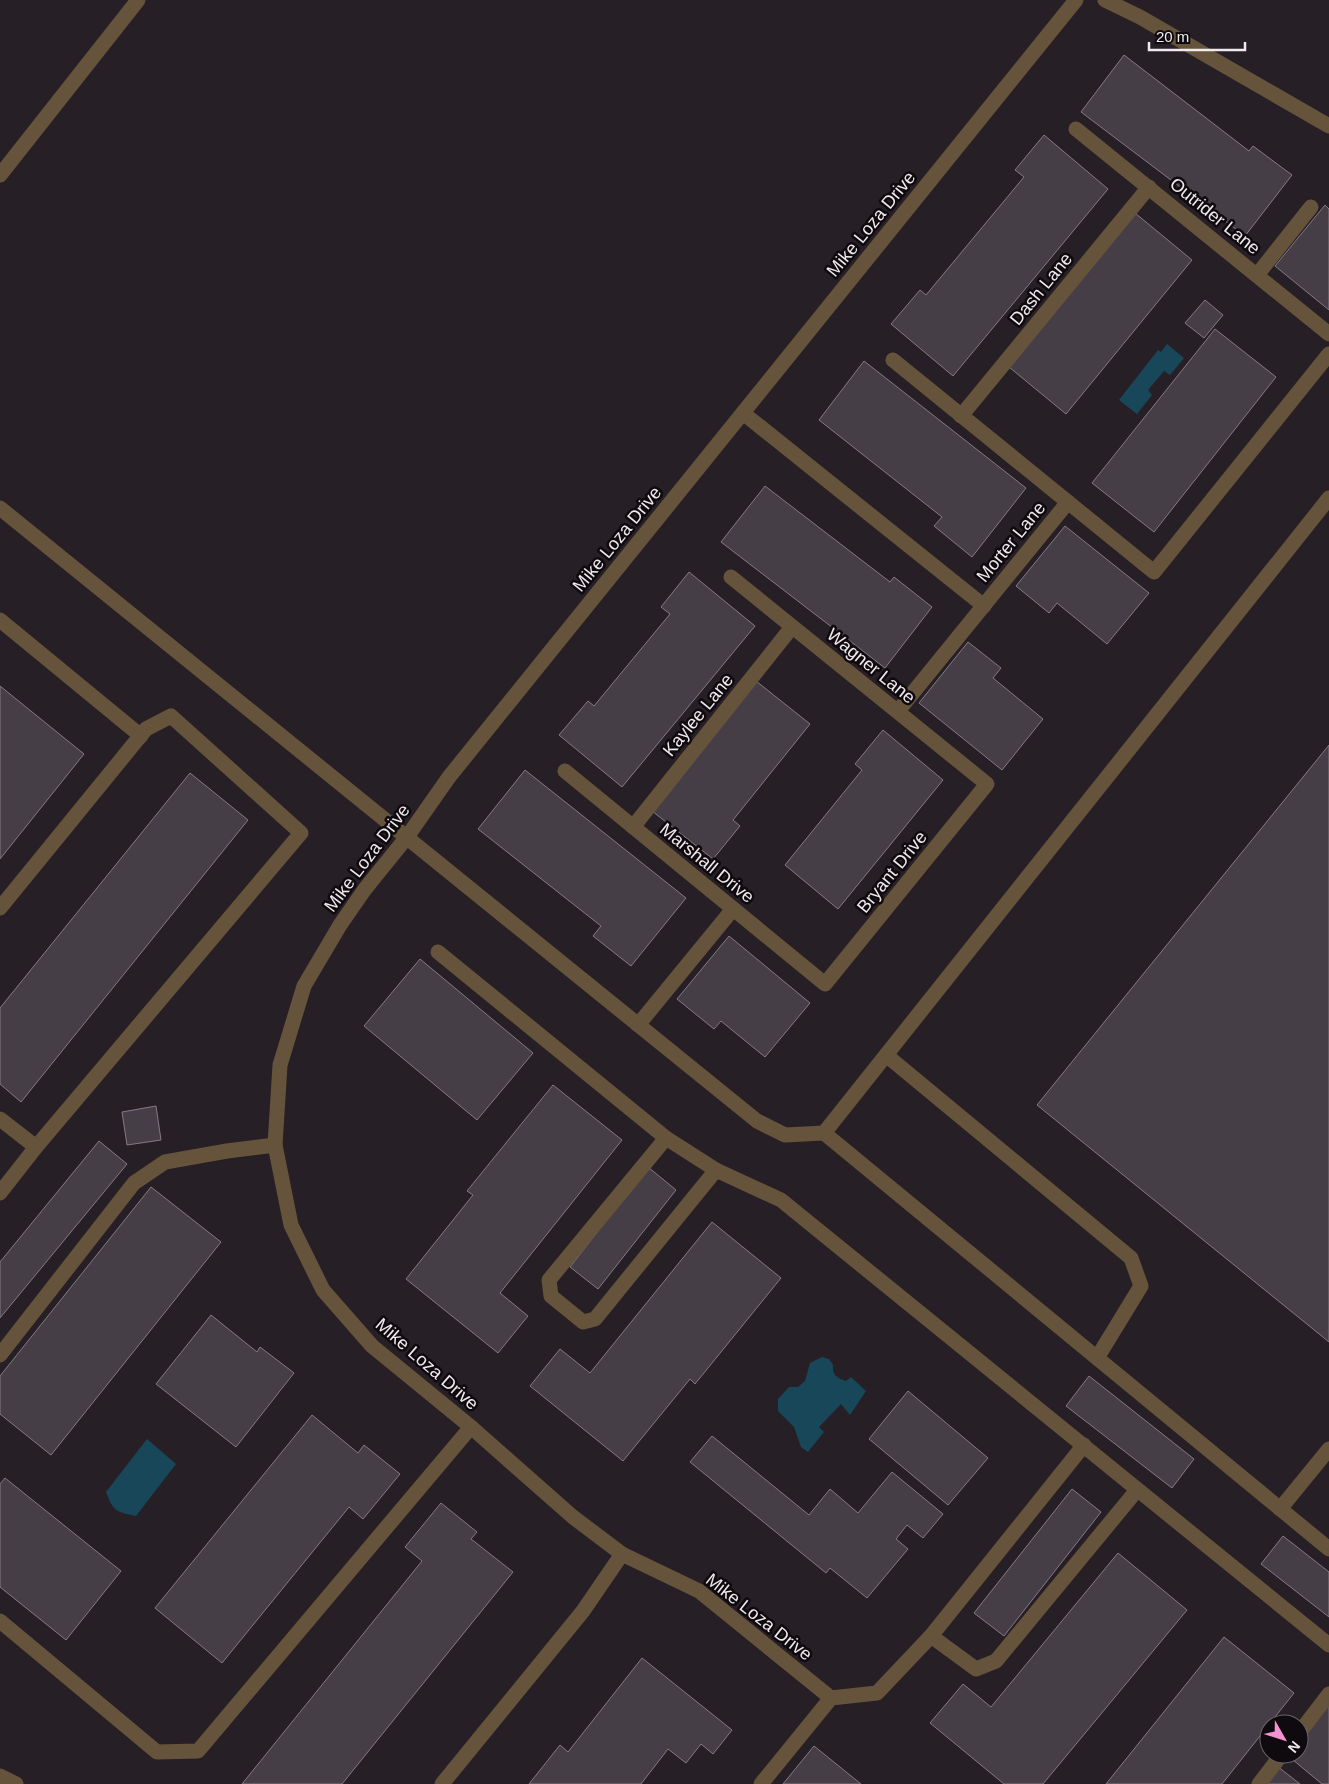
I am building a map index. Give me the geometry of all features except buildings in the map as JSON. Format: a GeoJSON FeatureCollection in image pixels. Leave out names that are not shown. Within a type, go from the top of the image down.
{"type":"FeatureCollection","features":[{"type":"Feature","properties":{"kind":"street"},"geometry":{"type":"LineString","coordinates":[[0,175],[138,0]]}},
{"type":"Feature","properties":{"kind":"street","name":"Mike Loza Drive"},"geometry":{"type":"LineString","coordinates":[[831,1698],[699,1591],[622,1554],[573,1517],[471,1427],[372,1346],[323,1290],[291,1225],[275,1145],[280,1065],[304,986],[340,925],[365,889],[407,837],[449,777],[1076,0]]}},
{"type":"Feature","properties":{"kind":"street"},"geometry":{"type":"LineString","coordinates":[[1105,0],[1140,17],[1329,126]]}},
{"type":"Feature","properties":{"kind":"street","name":"Outrider Lane"},"geometry":{"type":"LineString","coordinates":[[1076,129],[1329,334]]}},
{"type":"Feature","properties":{"kind":"street","name":"Dash Lane"},"geometry":{"type":"LineString","coordinates":[[961,416],[1149,187]]}},
{"type":"Feature","properties":{"kind":"street"},"geometry":{"type":"LineString","coordinates":[[1257,275],[1311,206]]}},
{"type":"Feature","properties":{"kind":"street"},"geometry":{"type":"LineString","coordinates":[[1068,502],[1154,572],[1329,354]]}},
{"type":"Feature","properties":{"kind":"street","name":"Morter Lane"},"geometry":{"type":"LineString","coordinates":[[893,360],[1068,502],[898,711]]}},
{"type":"Feature","properties":{"kind":"street"},"geometry":{"type":"LineString","coordinates":[[743,412],[984,606]]}},
{"type":"Feature","properties":{"kind":"street"},"geometry":{"type":"LineString","coordinates":[[824,1133],[1329,498]]}},
{"type":"Feature","properties":{"kind":"street"},"geometry":{"type":"LineString","coordinates":[[0,508],[757,1121],[785,1135],[824,1133],[1329,1549]]}},
{"type":"Feature","properties":{"kind":"street","name":"Wagner Lane"},"geometry":{"type":"LineString","coordinates":[[731,577],[987,784]]}},
{"type":"Feature","properties":{"kind":"street"},"geometry":{"type":"LineString","coordinates":[[0,620],[141,736]]}},
{"type":"Feature","properties":{"kind":"street","name":"Kaylee Lane"},"geometry":{"type":"LineString","coordinates":[[633,827],[792,627]]}},
{"type":"Feature","properties":{"kind":"street"},"geometry":{"type":"LineString","coordinates":[[0,908],[146,729],[171,716],[301,833],[36,1147],[0,1193]]}},
{"type":"Feature","properties":{"kind":"street","name":"Marshall Drive"},"geometry":{"type":"LineString","coordinates":[[565,771],[825,984]]}},
{"type":"Feature","properties":{"kind":"street","name":"Bryant Drive"},"geometry":{"type":"LineString","coordinates":[[825,984],[987,784]]}},
{"type":"Feature","properties":{"kind":"street"},"geometry":{"type":"LineString","coordinates":[[638,1025],[733,909]]}},
{"type":"Feature","properties":{"kind":"street"},"geometry":{"type":"LineString","coordinates":[[438,952],[666,1138],[716,1170],[781,1200],[1329,1646]]}},
{"type":"Feature","properties":{"kind":"street"},"geometry":{"type":"LineString","coordinates":[[886,1055],[1131,1258],[1141,1286],[1097,1358]]}},
{"type":"Feature","properties":{"kind":"street"},"geometry":{"type":"LineString","coordinates":[[0,1119],[36,1147]]}},
{"type":"Feature","properties":{"kind":"street"},"geometry":{"type":"LineString","coordinates":[[666,1138],[550,1280],[551,1296],[582,1322],[595,1319],[716,1170]]}},
{"type":"Feature","properties":{"kind":"street"},"geometry":{"type":"LineString","coordinates":[[0,1354],[134,1183],[165,1162],[275,1145]]}},
{"type":"Feature","properties":{"kind":"street"},"geometry":{"type":"LineString","coordinates":[[0,1621],[157,1752],[198,1751],[471,1427]]}},
{"type":"Feature","properties":{"kind":"street"},"geometry":{"type":"LineString","coordinates":[[762,1784],[831,1698],[878,1693],[931,1636],[1084,1445]]}},
{"type":"Feature","properties":{"kind":"street"},"geometry":{"type":"LineString","coordinates":[[1280,1509],[1329,1449]]}},
{"type":"Feature","properties":{"kind":"street"},"geometry":{"type":"LineString","coordinates":[[931,1636],[976,1669],[996,1661],[1137,1490]]}},
{"type":"Feature","properties":{"kind":"street"},"geometry":{"type":"LineString","coordinates":[[442,1784],[583,1611],[622,1554]]}},
{"type":"Feature","properties":{"kind":"street"},"geometry":{"type":"LineString","coordinates":[[1309,1719],[1329,1694]]}},
{"type":"Feature","properties":{"kind":"street"},"geometry":{"type":"LineString","coordinates":[[1259,1784],[1274,1764]]}},
{"type":"Feature","properties":{"kind":"street"},"geometry":{"type":"LineString","coordinates":[[0,1776],[16,1784]]}},
{"type":"Feature","properties":{"kind":"water"},"geometry":{"type":"Polygon","coordinates":[[[1167,344],[1184,358],[1170,375],[1164,371],[1148,390],[1152,395],[1137,414],[1119,400],[1158,350],[1161,352],[1167,344]]]}},
{"type":"Feature","properties":{"kind":"water"},"geometry":{"type":"Polygon","coordinates":[[[822,1357],[829,1359],[833,1365],[834,1374],[846,1381],[851,1377],[866,1391],[850,1415],[841,1404],[819,1427],[824,1432],[808,1452],[801,1447],[794,1427],[778,1411],[778,1399],[789,1387],[798,1387],[805,1381],[810,1363],[822,1357]]]}},
{"type":"Feature","properties":{"kind":"water"},"geometry":{"type":"Polygon","coordinates":[[[147,1439],[176,1464],[136,1516],[120,1512],[113,1507],[106,1492],[147,1439]]]}}]}
